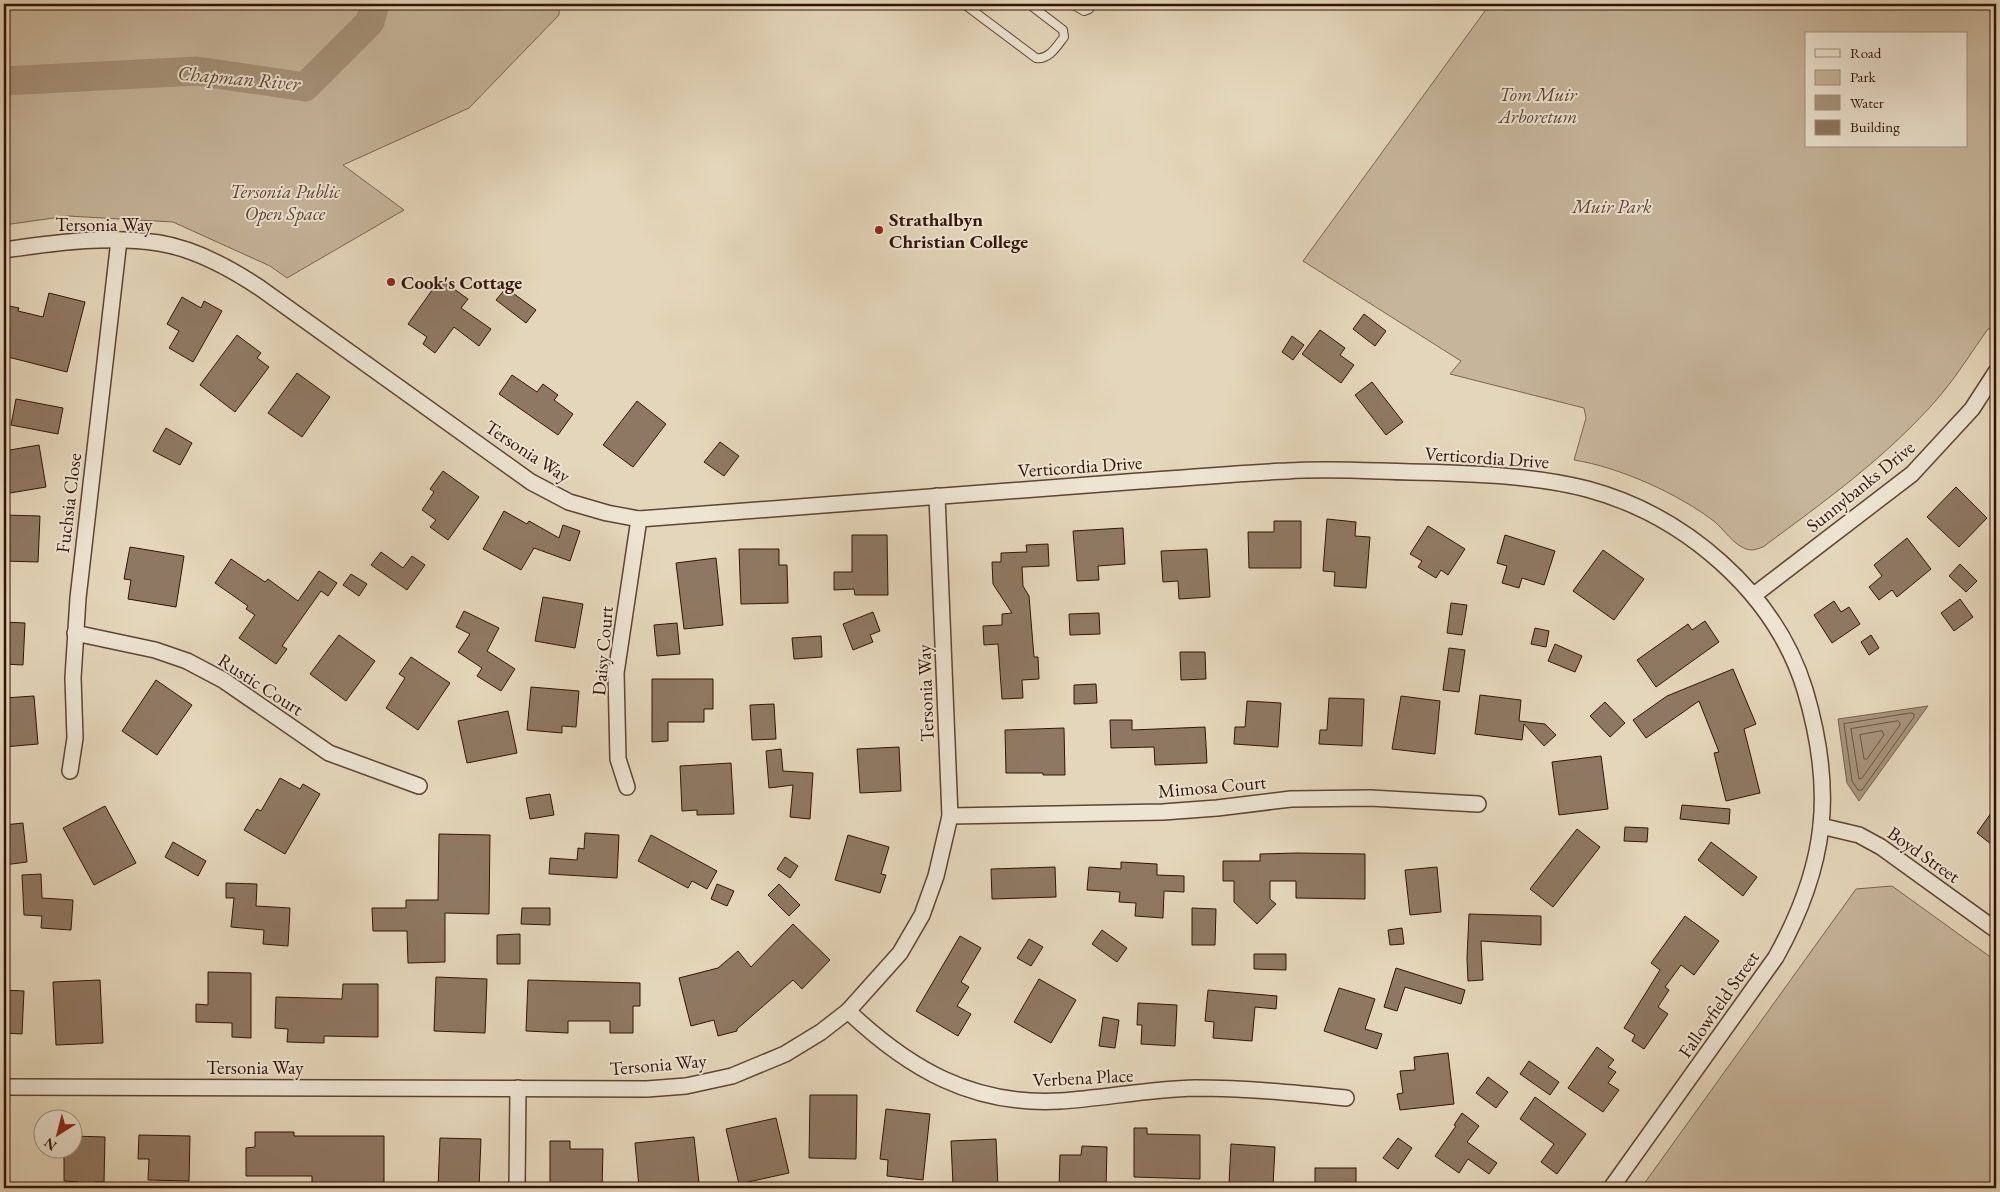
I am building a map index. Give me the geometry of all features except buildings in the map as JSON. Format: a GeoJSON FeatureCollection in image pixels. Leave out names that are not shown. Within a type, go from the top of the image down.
{"type":"FeatureCollection","features":[{"type":"Feature","properties":{"kind":"street","name":"Tersonia Way"},"geometry":{"type":"LineString","coordinates":[[4,250],[74,240],[119,240],[160,243],[216,261],[237,273],[531,482],[569,502],[606,513],[639,519],[937,496],[950,816],[936,876],[922,915],[900,954],[848,1011],[821,1032],[785,1054],[732,1076],[686,1086],[647,1089],[4,1087]]}},
{"type":"Feature","properties":{"kind":"street","name":"Fuchsia Close"},"geometry":{"type":"LineString","coordinates":[[70,771],[76,738],[73,678],[75,633],[119,240]]}},
{"type":"Feature","properties":{"kind":"street","name":"Sunnybanks Drive"},"geometry":{"type":"LineString","coordinates":[[1754,595],[1912,474],[1972,409],[1996,372]]}},
{"type":"Feature","properties":{"kind":"street","name":"Verticordia Drive"},"geometry":{"type":"LineString","coordinates":[[937,496],[1290,470],[1449,473],[1559,483],[1588,489],[1619,500],[1657,516],[1717,558],[1754,595],[1785,644],[1802,679],[1816,726],[1824,800],[1821,826]]}},
{"type":"Feature","properties":{"kind":"street","name":"Daisy Court"},"geometry":{"type":"LineString","coordinates":[[627,787],[618,759],[616,673],[639,519]]}},
{"type":"Feature","properties":{"kind":"street","name":"Rustic Court"},"geometry":{"type":"LineString","coordinates":[[75,633],[156,650],[187,661],[223,680],[329,752],[419,786]]}},
{"type":"Feature","properties":{"kind":"street","name":"Mimosa Court"},"geometry":{"type":"LineString","coordinates":[[950,816],[1163,812],[1291,799],[1370,798],[1478,804]]}},
{"type":"Feature","properties":{"kind":"street","name":"Boyd Street"},"geometry":{"type":"LineString","coordinates":[[1821,826],[1859,835],[1881,846],[1996,930]]}},
{"type":"Feature","properties":{"kind":"street","name":"Fallowfield Street"},"geometry":{"type":"LineString","coordinates":[[1611,1188],[1776,957],[1800,910],[1810,880],[1821,826]]}},
{"type":"Feature","properties":{"kind":"street","name":"Verbena Place"},"geometry":{"type":"LineString","coordinates":[[848,1011],[875,1036],[921,1069],[966,1089],[1015,1100],[1058,1101],[1194,1088],[1346,1098]]}},
{"type":"Feature","properties":{"kind":"street"},"geometry":{"type":"LineString","coordinates":[[517,1188],[518,1088]]}},
{"type":"Feature","properties":{"kind":"lane"},"geometry":{"type":"LineString","coordinates":[[964,4],[1036,58],[1042,59],[1047,57],[1064,37],[1065,33],[1029,4]]}},
{"type":"Feature","properties":{"kind":"lane"},"geometry":{"type":"LineString","coordinates":[[1072,4],[1084,11],[1090,9],[1093,4]]}},
{"type":"Feature","properties":{"kind":"green space","name":"Tersonia Public Open Space"},"geometry":{"type":"Polygon","coordinates":[[[4,4],[559,4],[559,15],[469,108],[343,165],[404,210],[287,278],[270,266],[173,222],[68,216],[4,225],[4,4]]]}},
{"type":"Feature","properties":{"kind":"green space","name":"Muir Park"},"geometry":{"type":"Polygon","coordinates":[[[1490,4],[1996,4],[1996,328],[1988,329],[1946,389],[1899,439],[1855,477],[1763,547],[1751,550],[1746,549],[1731,539],[1715,522],[1684,501],[1648,483],[1610,469],[1574,460],[1586,418],[1584,408],[1450,374],[1461,361],[1303,261],[1490,4]]]}},
{"type":"Feature","properties":{"kind":"green space"},"geometry":{"type":"Polygon","coordinates":[[[1892,886],[1996,961],[1996,1188],[1641,1188],[1856,889],[1892,886]]]}},
{"type":"Feature","properties":{"kind":"water"},"geometry":{"type":"Polygon","coordinates":[[[1928,706],[1859,801],[1847,783],[1838,719],[1928,706]]]}},
{"type":"Feature","properties":{"kind":"waterway","name":"Chapman River"},"geometry":{"type":"LineString","coordinates":[[4,81],[197,71],[305,87],[370,22],[375,4]]}},
{"type":"Feature","properties":{"kind":"place","name":"Strathalbyn Christian College"},"geometry":{"type":"Point","coordinates":[879,230]}},
{"type":"Feature","properties":{"kind":"place","name":"Cook's Cottage"},"geometry":{"type":"Point","coordinates":[391,282]}},
{"type":"Feature","properties":{"kind":"park label","name":"Tom Muir Arboretum"},"geometry":{"type":"Point","coordinates":[1538,105]}}]}
